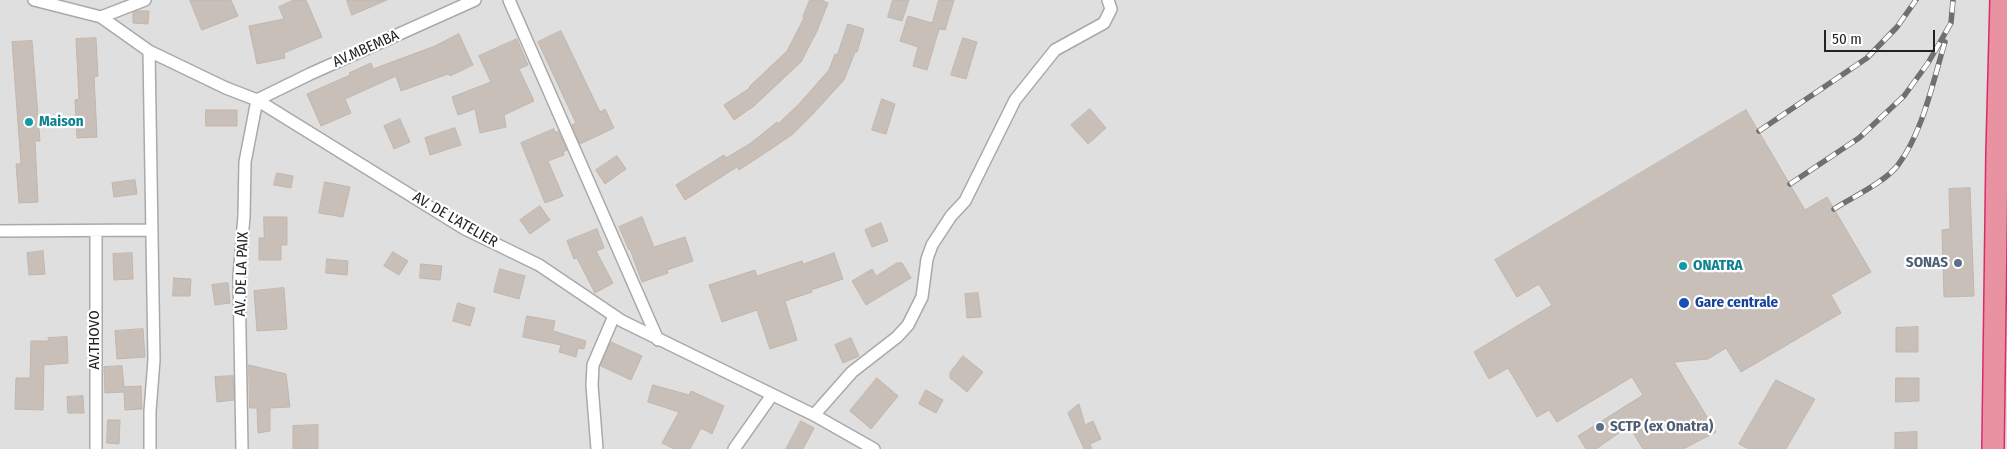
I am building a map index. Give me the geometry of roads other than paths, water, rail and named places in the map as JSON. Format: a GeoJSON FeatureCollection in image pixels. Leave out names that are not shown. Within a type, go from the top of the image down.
{"type":"FeatureCollection","features":[{"type":"Feature","properties":{"kind":"highway"},"geometry":{"type":"LineString","coordinates":[[1993,449],[2002,156],[2003,36],[2001,0]]}},
{"type":"Feature","properties":{"kind":"street","name":"AV. DE L'ATELIER"},"geometry":{"type":"LineString","coordinates":[[34,0],[101,17],[149,51],[226,88],[257,100],[465,229],[539,265],[614,316],[658,340],[814,415],[874,449]]}},
{"type":"Feature","properties":{"kind":"street"},"geometry":{"type":"LineString","coordinates":[[101,17],[145,0]]}},
{"type":"Feature","properties":{"kind":"street","name":"AV.MBEMBA"},"geometry":{"type":"LineString","coordinates":[[257,100],[310,74],[475,0]]}},
{"type":"Feature","properties":{"kind":"street"},"geometry":{"type":"LineString","coordinates":[[509,0],[658,340]]}},
{"type":"Feature","properties":{"kind":"street"},"geometry":{"type":"LineString","coordinates":[[814,415],[852,372],[897,337],[908,324],[922,297],[927,259],[932,245],[951,216],[965,201],[1015,100],[1055,50],[1104,23],[1110,5]]}},
{"type":"Feature","properties":{"kind":"street"},"geometry":{"type":"LineString","coordinates":[[149,51],[154,360],[150,411],[150,449]]}},
{"type":"Feature","properties":{"kind":"street","name":"AV. DE LA PAIX"},"geometry":{"type":"LineString","coordinates":[[242,449],[239,276],[244,216],[244,162],[257,100]]}},
{"type":"Feature","properties":{"kind":"street"},"geometry":{"type":"LineString","coordinates":[[0,231],[96,232],[151,230]]}},
{"type":"Feature","properties":{"kind":"street","name":"AV.THOVO"},"geometry":{"type":"LineString","coordinates":[[96,232],[96,449]]}},
{"type":"Feature","properties":{"kind":"street"},"geometry":{"type":"LineString","coordinates":[[597,449],[592,385],[594,365],[614,316]]}},
{"type":"Feature","properties":{"kind":"street"},"geometry":{"type":"LineString","coordinates":[[734,449],[772,395]]}},
{"type":"Feature","properties":{"kind":"railway"},"geometry":{"type":"LineString","coordinates":[[1759,131],[1867,58],[1897,27],[1916,0]]}},
{"type":"Feature","properties":{"kind":"railway"},"geometry":{"type":"LineString","coordinates":[[1790,184],[1859,138],[1904,96],[1928,63],[1951,23],[1953,0]]}},
{"type":"Feature","properties":{"kind":"railway"},"geometry":{"type":"LineString","coordinates":[[1834,209],[1885,177],[1898,165],[1907,152],[1921,122],[1945,42]]}},
{"type":"Feature","properties":{"kind":"place","name":"Maison"},"geometry":{"type":"Point","coordinates":[29,122]}},
{"type":"Feature","properties":{"kind":"place","name":"SONAS"},"geometry":{"type":"Point","coordinates":[1958,263]}},
{"type":"Feature","properties":{"kind":"place","name":"ONATRA"},"geometry":{"type":"Point","coordinates":[1683,266]}},
{"type":"Feature","properties":{"kind":"place","name":"Gare centrale"},"geometry":{"type":"Point","coordinates":[1684,303]}},
{"type":"Feature","properties":{"kind":"place","name":"SCTP (ex Onatra)"},"geometry":{"type":"Point","coordinates":[1600,427]}}]}
